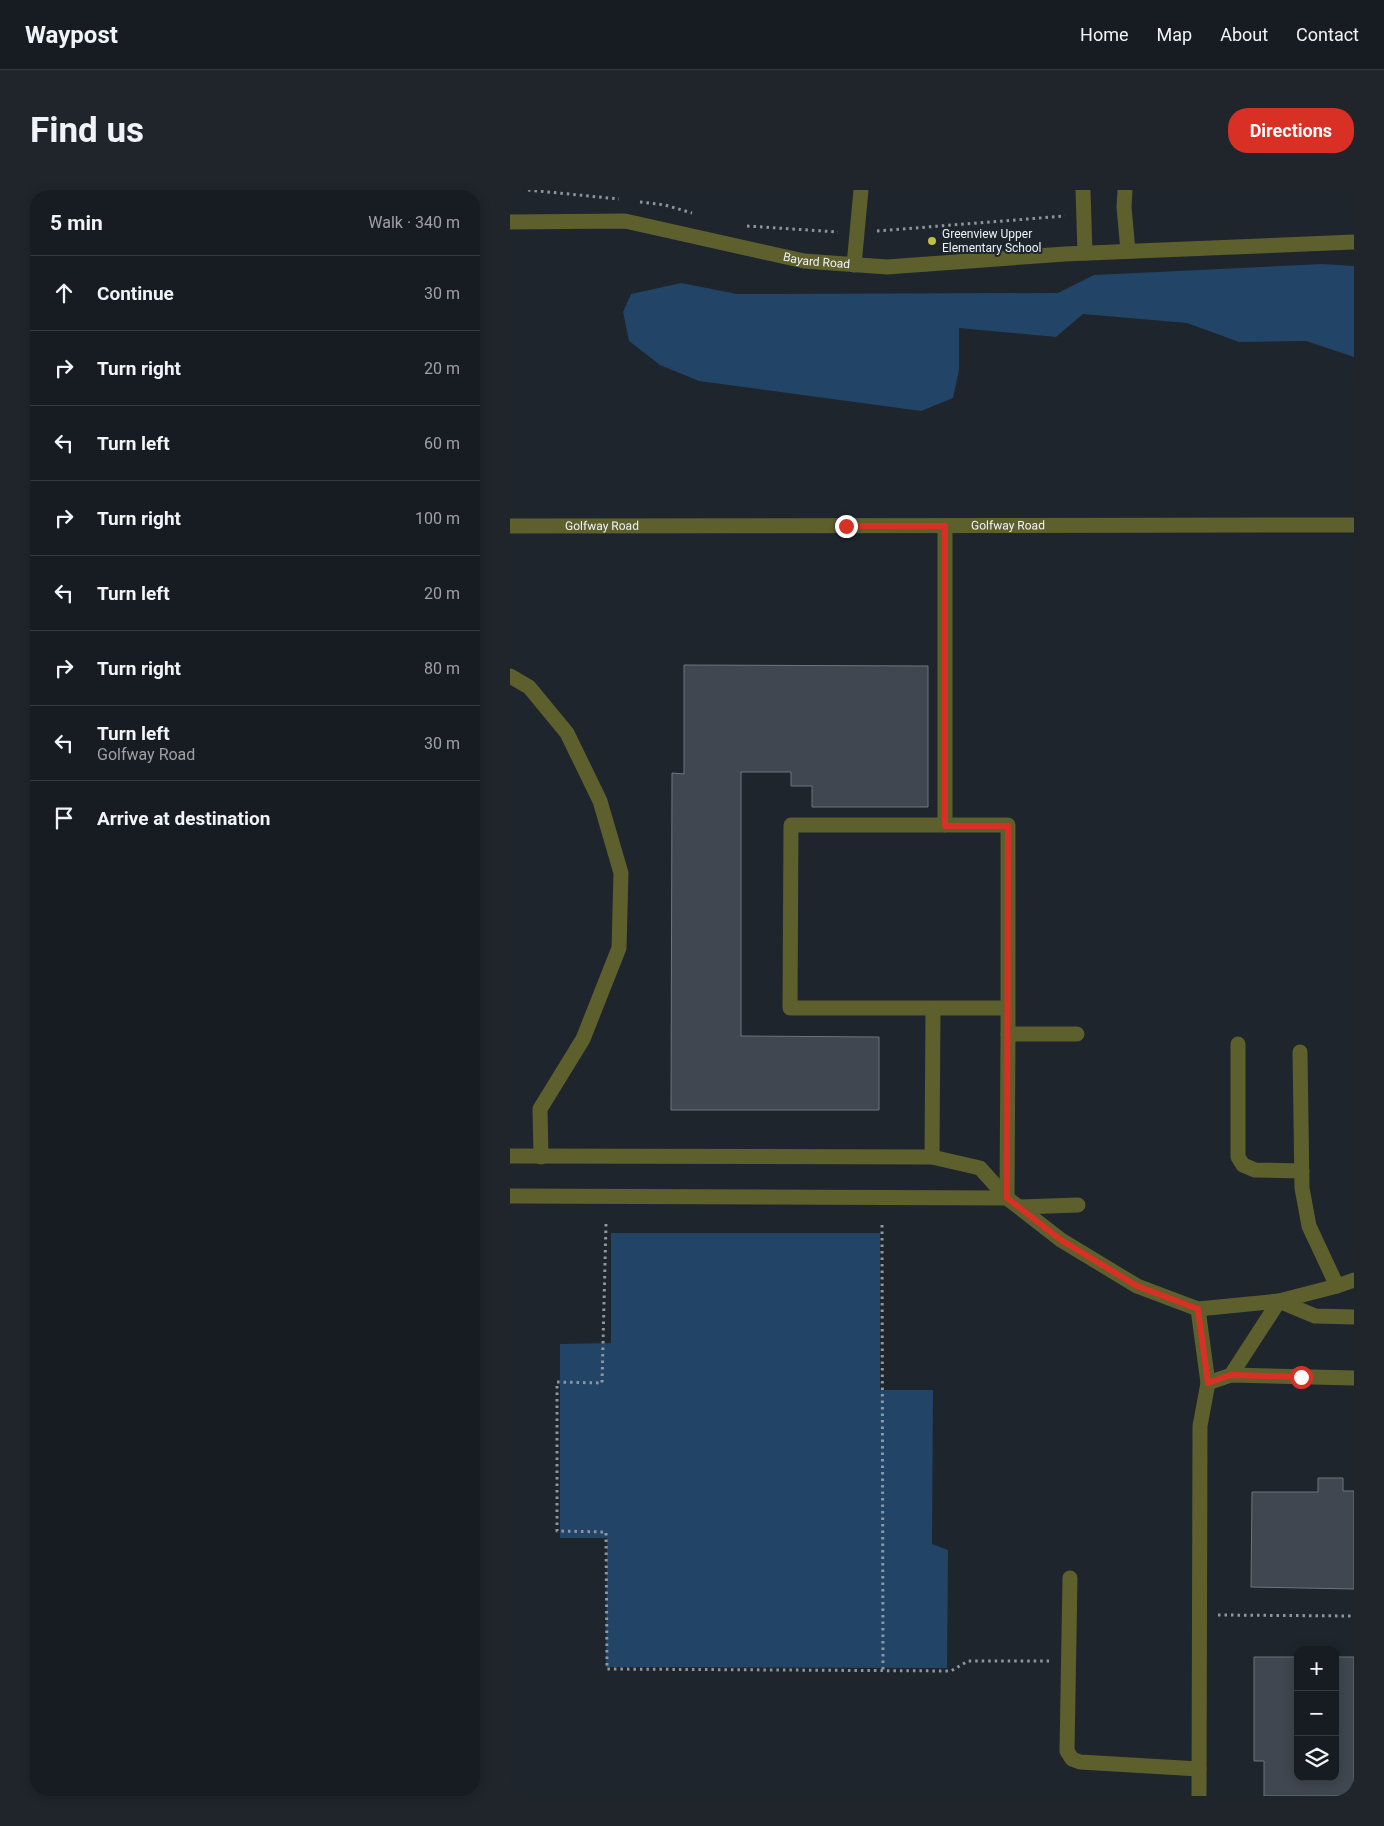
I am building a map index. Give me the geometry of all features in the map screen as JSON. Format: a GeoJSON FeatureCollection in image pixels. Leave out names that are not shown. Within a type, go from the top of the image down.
{"type":"FeatureCollection","features":[{"type":"Feature","properties":{"kind":"street"},"geometry":{"type":"LineString","coordinates":[[854,265],[862,190]]}},
{"type":"Feature","properties":{"kind":"street"},"geometry":{"type":"LineString","coordinates":[[1083,190],[1085,254]]}},
{"type":"Feature","properties":{"kind":"street"},"geometry":{"type":"LineString","coordinates":[[1125,190],[1124,207],[1128,251]]}},
{"type":"Feature","properties":{"kind":"street","name":"Bayard Road"},"geometry":{"type":"LineString","coordinates":[[510,222],[625,221],[804,261],[886,267],[1128,251],[1354,242]]}},
{"type":"Feature","properties":{"kind":"street","name":"Golfway Road"},"geometry":{"type":"LineString","coordinates":[[510,526],[1354,525]]}},
{"type":"Feature","properties":{"kind":"street"},"geometry":{"type":"LineString","coordinates":[[945,526],[945,826]]}},
{"type":"Feature","properties":{"kind":"street"},"geometry":{"type":"LineString","coordinates":[[510,676],[530,687],[567,733],[600,801],[621,873],[618,948],[583,1039],[540,1109],[541,1156]]}},
{"type":"Feature","properties":{"kind":"street"},"geometry":{"type":"LineString","coordinates":[[1007,1198],[1008,1034],[1008,1008],[1008,826],[791,826],[790,1008],[1008,1008]]}},
{"type":"Feature","properties":{"kind":"street"},"geometry":{"type":"LineString","coordinates":[[932,1157],[933,1009]]}},
{"type":"Feature","properties":{"kind":"street"},"geometry":{"type":"LineString","coordinates":[[1008,1034],[1077,1034]]}},
{"type":"Feature","properties":{"kind":"street"},"geometry":{"type":"LineString","coordinates":[[1238,1044],[1238,1156],[1243,1165],[1255,1170],[1302,1171]]}},
{"type":"Feature","properties":{"kind":"street"},"geometry":{"type":"LineString","coordinates":[[1300,1052],[1302,1188],[1309,1226],[1337,1286]]}},
{"type":"Feature","properties":{"kind":"street"},"geometry":{"type":"LineString","coordinates":[[510,1156],[932,1157],[980,1168],[1007,1198],[1061,1240],[1137,1286],[1198,1309],[1279,1301],[1354,1280]]}},
{"type":"Feature","properties":{"kind":"street"},"geometry":{"type":"LineString","coordinates":[[510,1196],[1007,1198]]}},
{"type":"Feature","properties":{"kind":"street"},"geometry":{"type":"LineString","coordinates":[[1020,1207],[1078,1206]]}},
{"type":"Feature","properties":{"kind":"street"},"geometry":{"type":"LineString","coordinates":[[1279,1301],[1315,1316],[1354,1317]]}},
{"type":"Feature","properties":{"kind":"street"},"geometry":{"type":"LineString","coordinates":[[1231,1375],[1279,1301]]}},
{"type":"Feature","properties":{"kind":"street"},"geometry":{"type":"LineString","coordinates":[[1198,1309],[1208,1383],[1200,1426],[1199,1796]]}},
{"type":"Feature","properties":{"kind":"street"},"geometry":{"type":"LineString","coordinates":[[1208,1383],[1231,1375],[1354,1378]]}},
{"type":"Feature","properties":{"kind":"street"},"geometry":{"type":"LineString","coordinates":[[1070,1578],[1067,1751],[1072,1758],[1080,1762],[1199,1769]]}},
{"type":"Feature","properties":{"kind":"path"},"geometry":{"type":"LineString","coordinates":[[890,231],[1063,216]]}},
{"type":"Feature","properties":{"kind":"path"},"geometry":{"type":"LineString","coordinates":[[606,1224],[602,1383],[557,1382],[557,1531],[606,1532],[607,1669],[951,1671],[968,1661],[1069,1661]]}},
{"type":"Feature","properties":{"kind":"path"},"geometry":{"type":"LineString","coordinates":[[882,1225],[882,1670]]}},
{"type":"Feature","properties":{"kind":"path"},"geometry":{"type":"LineString","coordinates":[[1214,1615],[1354,1616]]}},
{"type":"Feature","properties":{"kind":"shaded area"},"geometry":{"type":"Polygon","coordinates":[[[1322,264],[1354,266],[1354,357],[1306,341],[1239,342],[1187,323],[1083,314],[1056,337],[959,328],[959,370],[953,398],[921,411],[699,381],[660,365],[629,341],[623,312],[631,294],[681,283],[737,294],[1058,293],[1094,275],[1322,264]]]}},
{"type":"Feature","properties":{"kind":"shaded area"},"geometry":{"type":"Polygon","coordinates":[[[611,1233],[880,1233],[880,1390],[933,1390],[932,1544],[948,1550],[947,1668],[606,1667],[607,1538],[560,1538],[560,1344],[611,1343],[611,1233]]]}},
{"type":"Feature","properties":{"kind":"building"},"geometry":{"type":"Polygon","coordinates":[[[684,665],[928,666],[928,807],[812,807],[812,786],[791,786],[791,772],[741,772],[741,1036],[879,1037],[879,1110],[671,1110],[672,773],[684,774],[684,665]]]}},
{"type":"Feature","properties":{"kind":"building"},"geometry":{"type":"Polygon","coordinates":[[[1318,1478],[1343,1478],[1343,1491],[1354,1491],[1354,1589],[1251,1587],[1252,1492],[1318,1492],[1318,1478]]]}},
{"type":"Feature","properties":{"kind":"building"},"geometry":{"type":"Polygon","coordinates":[[[1254,1657],[1294,1657],[1294,1781],[1339,1781],[1339,1657],[1354,1657],[1354,1796],[1264,1796],[1264,1761],[1254,1761],[1254,1657]]]}},
{"type":"Feature","properties":{"kind":"place","name":"Greenview Upper Elementary School"},"geometry":{"type":"Point","coordinates":[932,241]}},
{"type":"Feature","properties":{"kind":"route"},"geometry":{"type":"LineString","coordinates":[[846,526],[945,526],[945,826],[1008,826],[1007,1198],[1061,1240],[1137,1286],[1198,1309],[1208,1383],[1231,1375],[1301,1377]]}}]}
